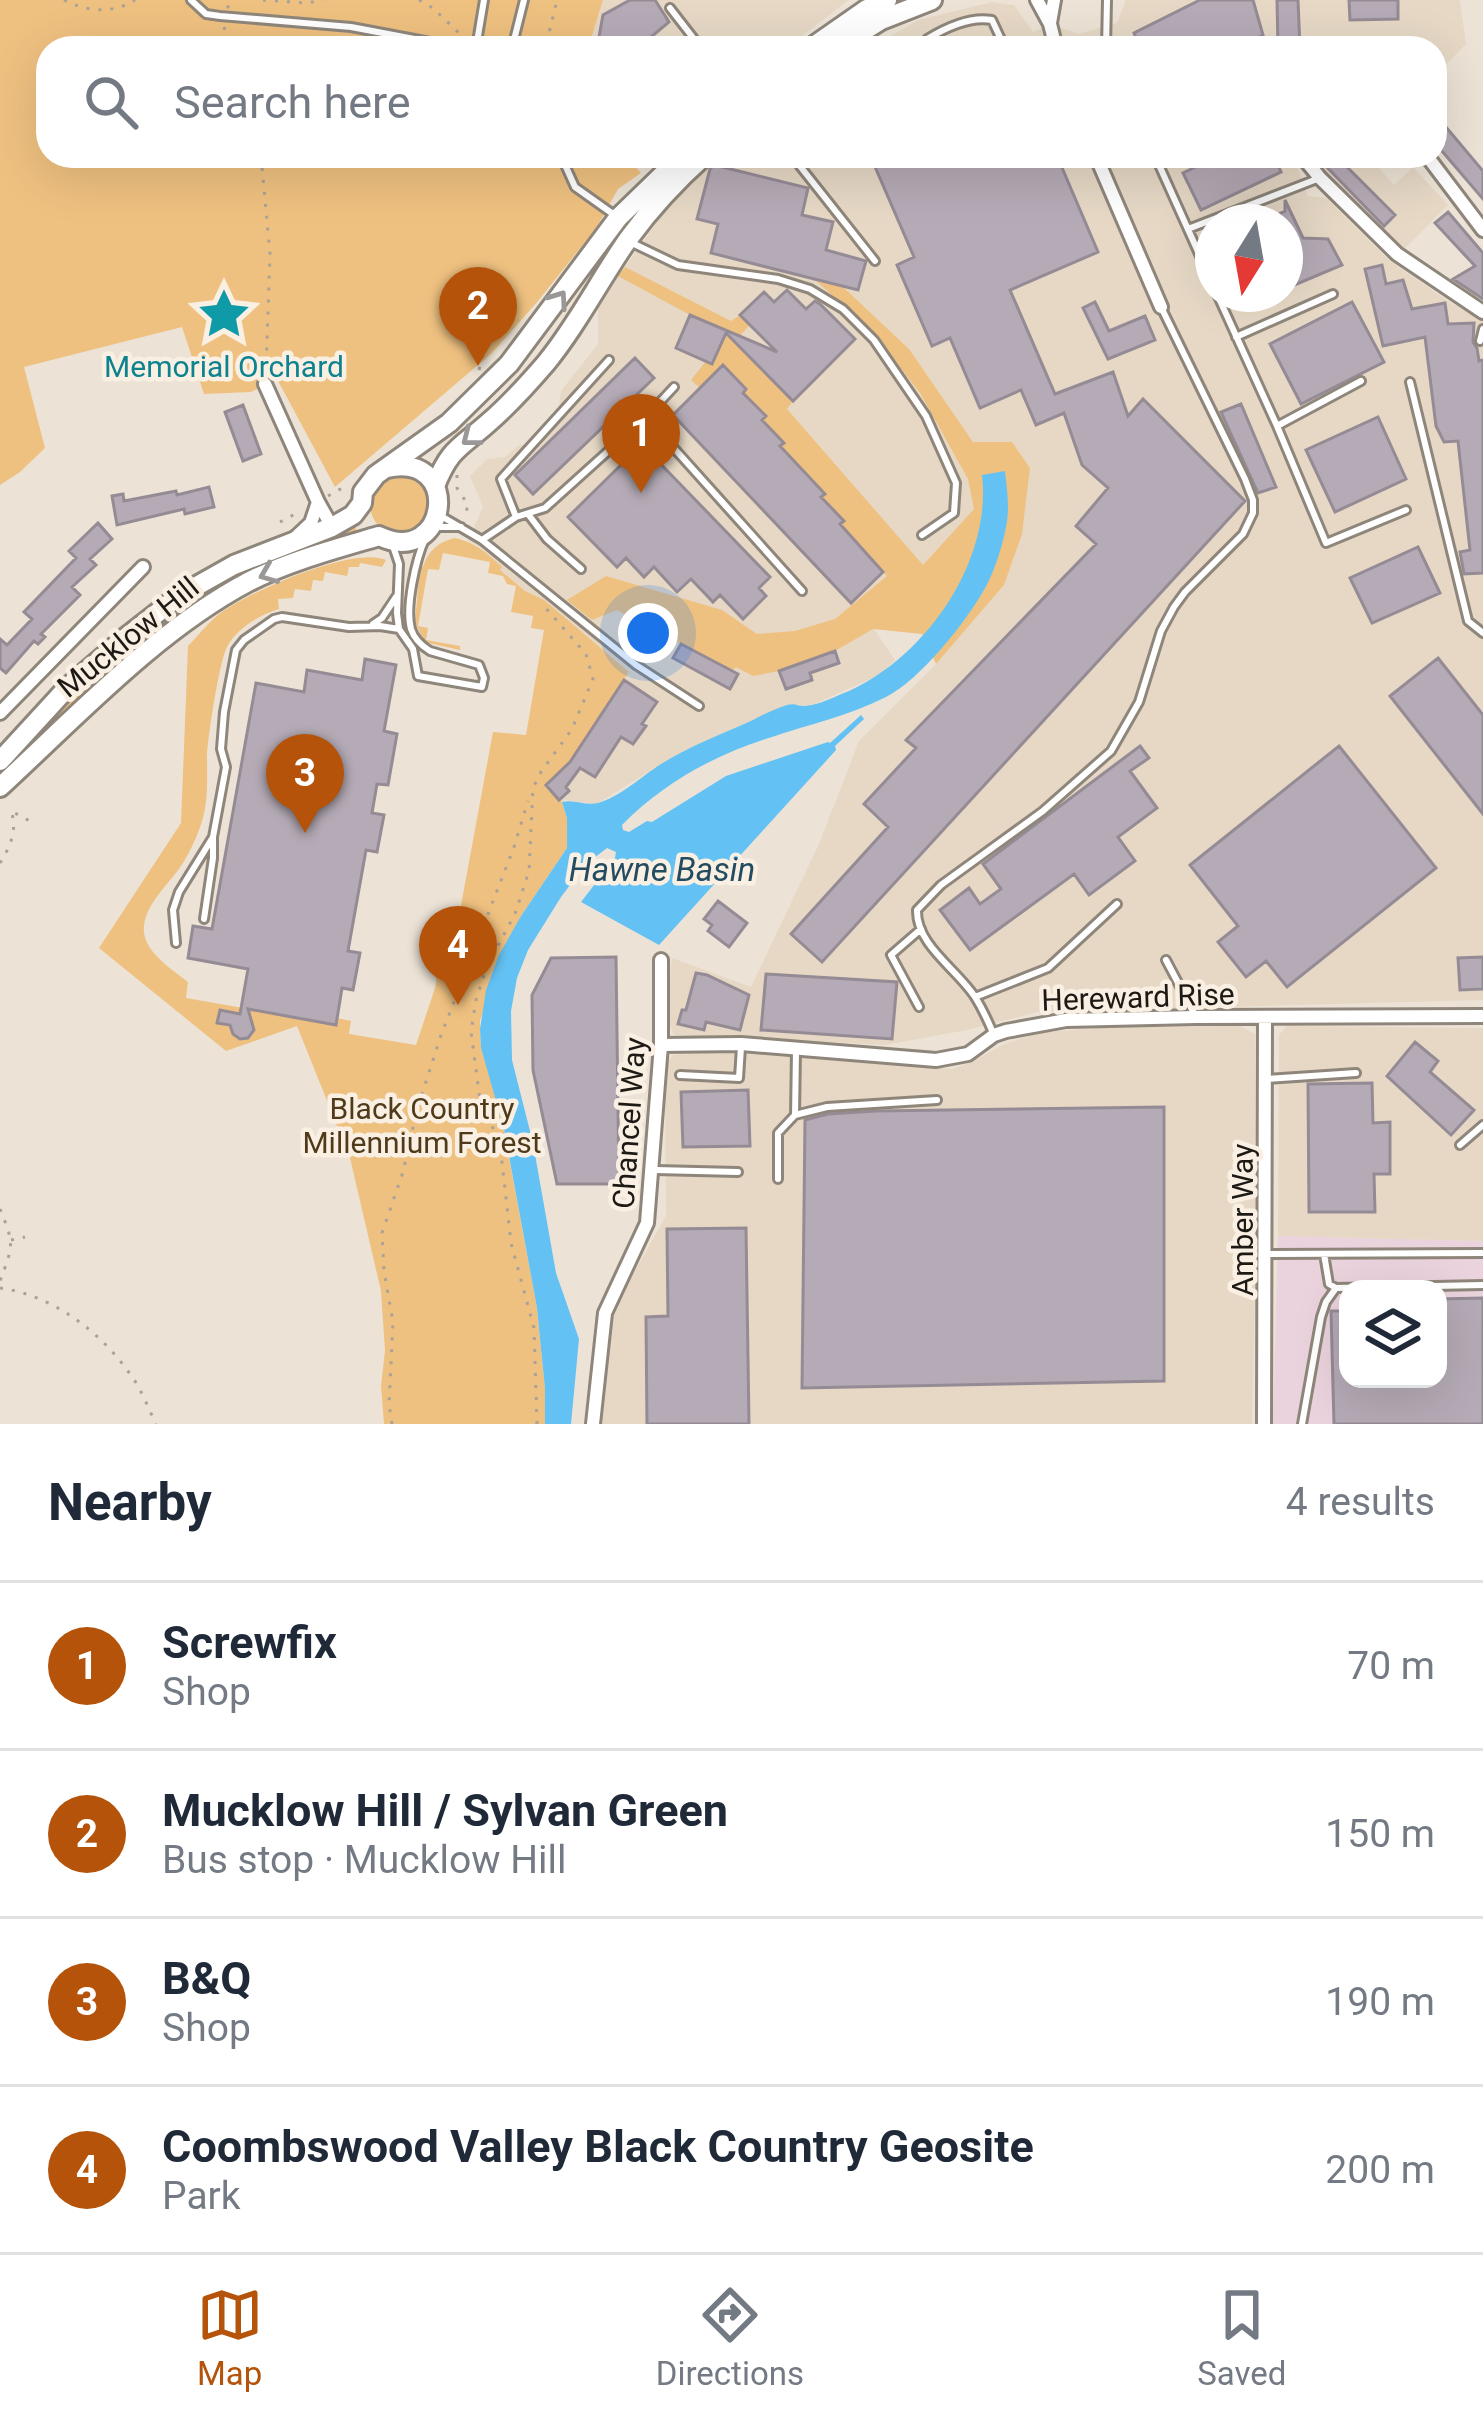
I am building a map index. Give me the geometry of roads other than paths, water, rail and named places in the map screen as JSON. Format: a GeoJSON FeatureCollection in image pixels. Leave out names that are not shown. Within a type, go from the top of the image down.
{"type":"FeatureCollection","features":[{"type":"Feature","properties":{"kind":"highway"},"geometry":{"type":"LineString","coordinates":[[828,36],[886,0]]}},
{"type":"Feature","properties":{"kind":"highway"},"geometry":{"type":"LineString","coordinates":[[855,36],[932,0]]}},
{"type":"Feature","properties":{"kind":"highway","name":"Mucklow Hill"},"geometry":{"type":"LineString","coordinates":[[0,760],[67,688],[179,596],[234,565],[353,515],[370,481],[449,423],[509,364],[618,218],[670,168]]}},
{"type":"Feature","properties":{"kind":"highway"},"geometry":{"type":"LineString","coordinates":[[435,486],[456,448],[485,426],[549,360],[627,241],[656,202],[691,168]]}},
{"type":"Feature","properties":{"kind":"highway"},"geometry":{"type":"LineString","coordinates":[[387,468],[413,468],[435,486],[440,502],[434,520]]}},
{"type":"Feature","properties":{"kind":"highway"},"geometry":{"type":"LineString","coordinates":[[362,502],[370,528],[384,538]]}},
{"type":"Feature","properties":{"kind":"highway","name":"Mucklow Hill"},"geometry":{"type":"LineString","coordinates":[[0,787],[171,633],[211,604],[251,581],[316,555],[384,538],[402,542],[416,538],[434,520]]}},
{"type":"Feature","properties":{"kind":"street"},"geometry":{"type":"LineString","coordinates":[[1037,0],[1053,36]]}},
{"type":"Feature","properties":{"kind":"street"},"geometry":{"type":"LineString","coordinates":[[1050,24],[1054,0]]}},
{"type":"Feature","properties":{"kind":"street"},"geometry":{"type":"LineString","coordinates":[[1101,168],[1162,307]]}},
{"type":"Feature","properties":{"kind":"street"},"geometry":{"type":"LineString","coordinates":[[1312,168],[1396,254],[1483,312]]}},
{"type":"Feature","properties":{"kind":"street"},"geometry":{"type":"LineString","coordinates":[[1436,168],[1483,230]]}},
{"type":"Feature","properties":{"kind":"street"},"geometry":{"type":"LineString","coordinates":[[265,384],[315,503],[332,526]]}},
{"type":"Feature","properties":{"kind":"street"},"geometry":{"type":"LineString","coordinates":[[290,543],[310,523],[315,503]]}},
{"type":"Feature","properties":{"kind":"street"},"geometry":{"type":"LineString","coordinates":[[0,713],[143,567]]}},
{"type":"Feature","properties":{"kind":"street","name":"Chancel Way"},"geometry":{"type":"LineString","coordinates":[[593,1424],[605,1313],[647,1223],[661,1045],[661,960]]}},
{"type":"Feature","properties":{"kind":"street","name":"Hereward Rise"},"geometry":{"type":"LineString","coordinates":[[661,1045],[741,1044],[936,1060],[968,1054],[994,1035],[1066,1020],[1483,1016]]}},
{"type":"Feature","properties":{"kind":"street","name":"Amber Way"},"geometry":{"type":"LineString","coordinates":[[1264,1424],[1265,1017]]}},
{"type":"Feature","properties":{"kind":"lane"},"geometry":{"type":"LineString","coordinates":[[191,0],[206,14],[399,36]]}},
{"type":"Feature","properties":{"kind":"lane"},"geometry":{"type":"LineString","coordinates":[[478,36],[484,0]]}},
{"type":"Feature","properties":{"kind":"lane"},"geometry":{"type":"LineString","coordinates":[[515,36],[524,0]]}},
{"type":"Feature","properties":{"kind":"lane"},"geometry":{"type":"LineString","coordinates":[[1106,36],[1107,0]]}},
{"type":"Feature","properties":{"kind":"lane"},"geometry":{"type":"LineString","coordinates":[[670,8],[692,36]]}},
{"type":"Feature","properties":{"kind":"lane"},"geometry":{"type":"LineString","coordinates":[[932,36],[983,18],[992,20],[999,36]]}},
{"type":"Feature","properties":{"kind":"lane"},"geometry":{"type":"LineString","coordinates":[[566,168],[575,187],[618,218]]}},
{"type":"Feature","properties":{"kind":"lane"},"geometry":{"type":"LineString","coordinates":[[801,168],[875,261]]}},
{"type":"Feature","properties":{"kind":"lane"},"geometry":{"type":"LineString","coordinates":[[1160,168],[1195,245]]}},
{"type":"Feature","properties":{"kind":"lane"},"geometry":{"type":"LineString","coordinates":[[1188,230],[1320,178]]}},
{"type":"Feature","properties":{"kind":"lane"},"geometry":{"type":"LineString","coordinates":[[627,241],[678,266],[778,279],[810,289],[843,309],[874,340],[926,416],[956,483],[954,513],[922,535]]}},
{"type":"Feature","properties":{"kind":"lane"},"geometry":{"type":"LineString","coordinates":[[1237,337],[1333,294]]}},
{"type":"Feature","properties":{"kind":"lane"},"geometry":{"type":"LineString","coordinates":[[994,1035],[975,997],[917,923],[917,910],[1111,751],[1139,702],[1161,631],[1174,608],[1243,534],[1253,512],[1245,479],[1162,307]]}},
{"type":"Feature","properties":{"kind":"lane"},"geometry":{"type":"LineString","coordinates":[[1225,312],[1326,543],[1406,510]]}},
{"type":"Feature","properties":{"kind":"lane"},"geometry":{"type":"LineString","coordinates":[[1480,341],[1483,328]]}},
{"type":"Feature","properties":{"kind":"lane"},"geometry":{"type":"LineString","coordinates":[[516,517],[501,479],[609,360]]}},
{"type":"Feature","properties":{"kind":"lane"},"geometry":{"type":"LineString","coordinates":[[1277,426],[1361,382]]}},
{"type":"Feature","properties":{"kind":"lane"},"geometry":{"type":"LineString","coordinates":[[1410,382],[1468,621],[1483,633]]}},
{"type":"Feature","properties":{"kind":"lane"},"geometry":{"type":"LineString","coordinates":[[482,540],[516,517],[545,508],[674,387]]}},
{"type":"Feature","properties":{"kind":"lane"},"geometry":{"type":"LineString","coordinates":[[646,417],[802,591]]}},
{"type":"Feature","properties":{"kind":"lane"},"geometry":{"type":"LineString","coordinates":[[528,514],[547,539],[581,569]]}},
{"type":"Feature","properties":{"kind":"lane"},"geometry":{"type":"LineString","coordinates":[[434,520],[461,527],[482,540],[636,665],[698,706]]}},
{"type":"Feature","properties":{"kind":"lane"},"geometry":{"type":"LineString","coordinates":[[434,520],[461,527]]}},
{"type":"Feature","properties":{"kind":"lane"},"geometry":{"type":"LineString","coordinates":[[384,538],[394,545],[399,564],[399,629],[413,650],[418,676],[482,687],[479,665],[430,651],[410,628],[417,563],[434,520]]}},
{"type":"Feature","properties":{"kind":"lane"},"geometry":{"type":"LineString","coordinates":[[370,626],[397,596]]}},
{"type":"Feature","properties":{"kind":"lane"},"geometry":{"type":"LineString","coordinates":[[204,920],[226,767],[221,749],[224,712],[239,645],[282,617],[399,629]]}},
{"type":"Feature","properties":{"kind":"lane"},"geometry":{"type":"LineString","coordinates":[[176,943],[173,910],[179,892],[213,837]]}},
{"type":"Feature","properties":{"kind":"lane"},"geometry":{"type":"LineString","coordinates":[[975,997],[1048,968],[1117,904]]}},
{"type":"Feature","properties":{"kind":"lane"},"geometry":{"type":"LineString","coordinates":[[919,1007],[891,955],[921,929]]}},
{"type":"Feature","properties":{"kind":"lane"},"geometry":{"type":"LineString","coordinates":[[1166,960],[1196,1016]]}},
{"type":"Feature","properties":{"kind":"lane"},"geometry":{"type":"LineString","coordinates":[[680,1075],[739,1078],[741,1044]]}},
{"type":"Feature","properties":{"kind":"lane"},"geometry":{"type":"LineString","coordinates":[[795,1115],[796,1048]]}},
{"type":"Feature","properties":{"kind":"lane"},"geometry":{"type":"LineString","coordinates":[[1265,1078],[1356,1073]]}},
{"type":"Feature","properties":{"kind":"lane"},"geometry":{"type":"LineString","coordinates":[[778,1179],[778,1133],[795,1115],[827,1107],[937,1100]]}},
{"type":"Feature","properties":{"kind":"lane"},"geometry":{"type":"LineString","coordinates":[[1460,1145],[1483,1125]]}},
{"type":"Feature","properties":{"kind":"lane"},"geometry":{"type":"LineString","coordinates":[[651,1170],[738,1172]]}},
{"type":"Feature","properties":{"kind":"lane"},"geometry":{"type":"LineString","coordinates":[[1324,1253],[1329,1284],[1336,1288],[1483,1285]]}},
{"type":"Feature","properties":{"kind":"lane"},"geometry":{"type":"LineString","coordinates":[[1265,1254],[1483,1253]]}},
{"type":"Feature","properties":{"kind":"lane"},"geometry":{"type":"LineString","coordinates":[[1302,1424],[1321,1317],[1336,1288]]}},
{"type":"Feature","properties":{"kind":"water","name":"Hawne Basin"},"geometry":{"type":"Polygon","coordinates":[[[1005,471],[1007,520],[992,574],[955,633],[928,664],[899,689],[873,703],[711,761],[673,783],[622,825],[629,832],[652,822],[726,776],[830,743],[861,715],[864,719],[659,945],[581,902],[615,858],[616,852],[607,848],[585,865],[528,950],[511,1011],[512,1060],[533,1143],[556,1273],[579,1339],[571,1424],[545,1424],[537,1308],[480,1029],[486,990],[499,955],[567,848],[562,802],[606,800],[706,740],[787,705],[805,706],[849,691],[904,655],[928,630],[965,572],[982,508],[982,475],[1005,471]]]}},
{"type":"Feature","properties":{"kind":"place","name":"Memorial Orchard"},"geometry":{"type":"Point","coordinates":[224,314]}},
{"type":"Feature","properties":{"kind":"place","name":"Mucklow Hill / Sylvan Green"},"geometry":{"type":"Point","coordinates":[478,366]}},
{"type":"Feature","properties":{"kind":"place","name":"Screwfix"},"geometry":{"type":"Point","coordinates":[641,493]}},
{"type":"Feature","properties":{"kind":"place","name":"B&Q"},"geometry":{"type":"Point","coordinates":[305,833]}},
{"type":"Feature","properties":{"kind":"place","name":"Coombswood Valley Black Country Geosite"},"geometry":{"type":"Point","coordinates":[458,1005]}},
{"type":"Feature","properties":{"kind":"park label","name":"Black Country Millennium Forest"},"geometry":{"type":"Point","coordinates":[422,1125]}}]}
